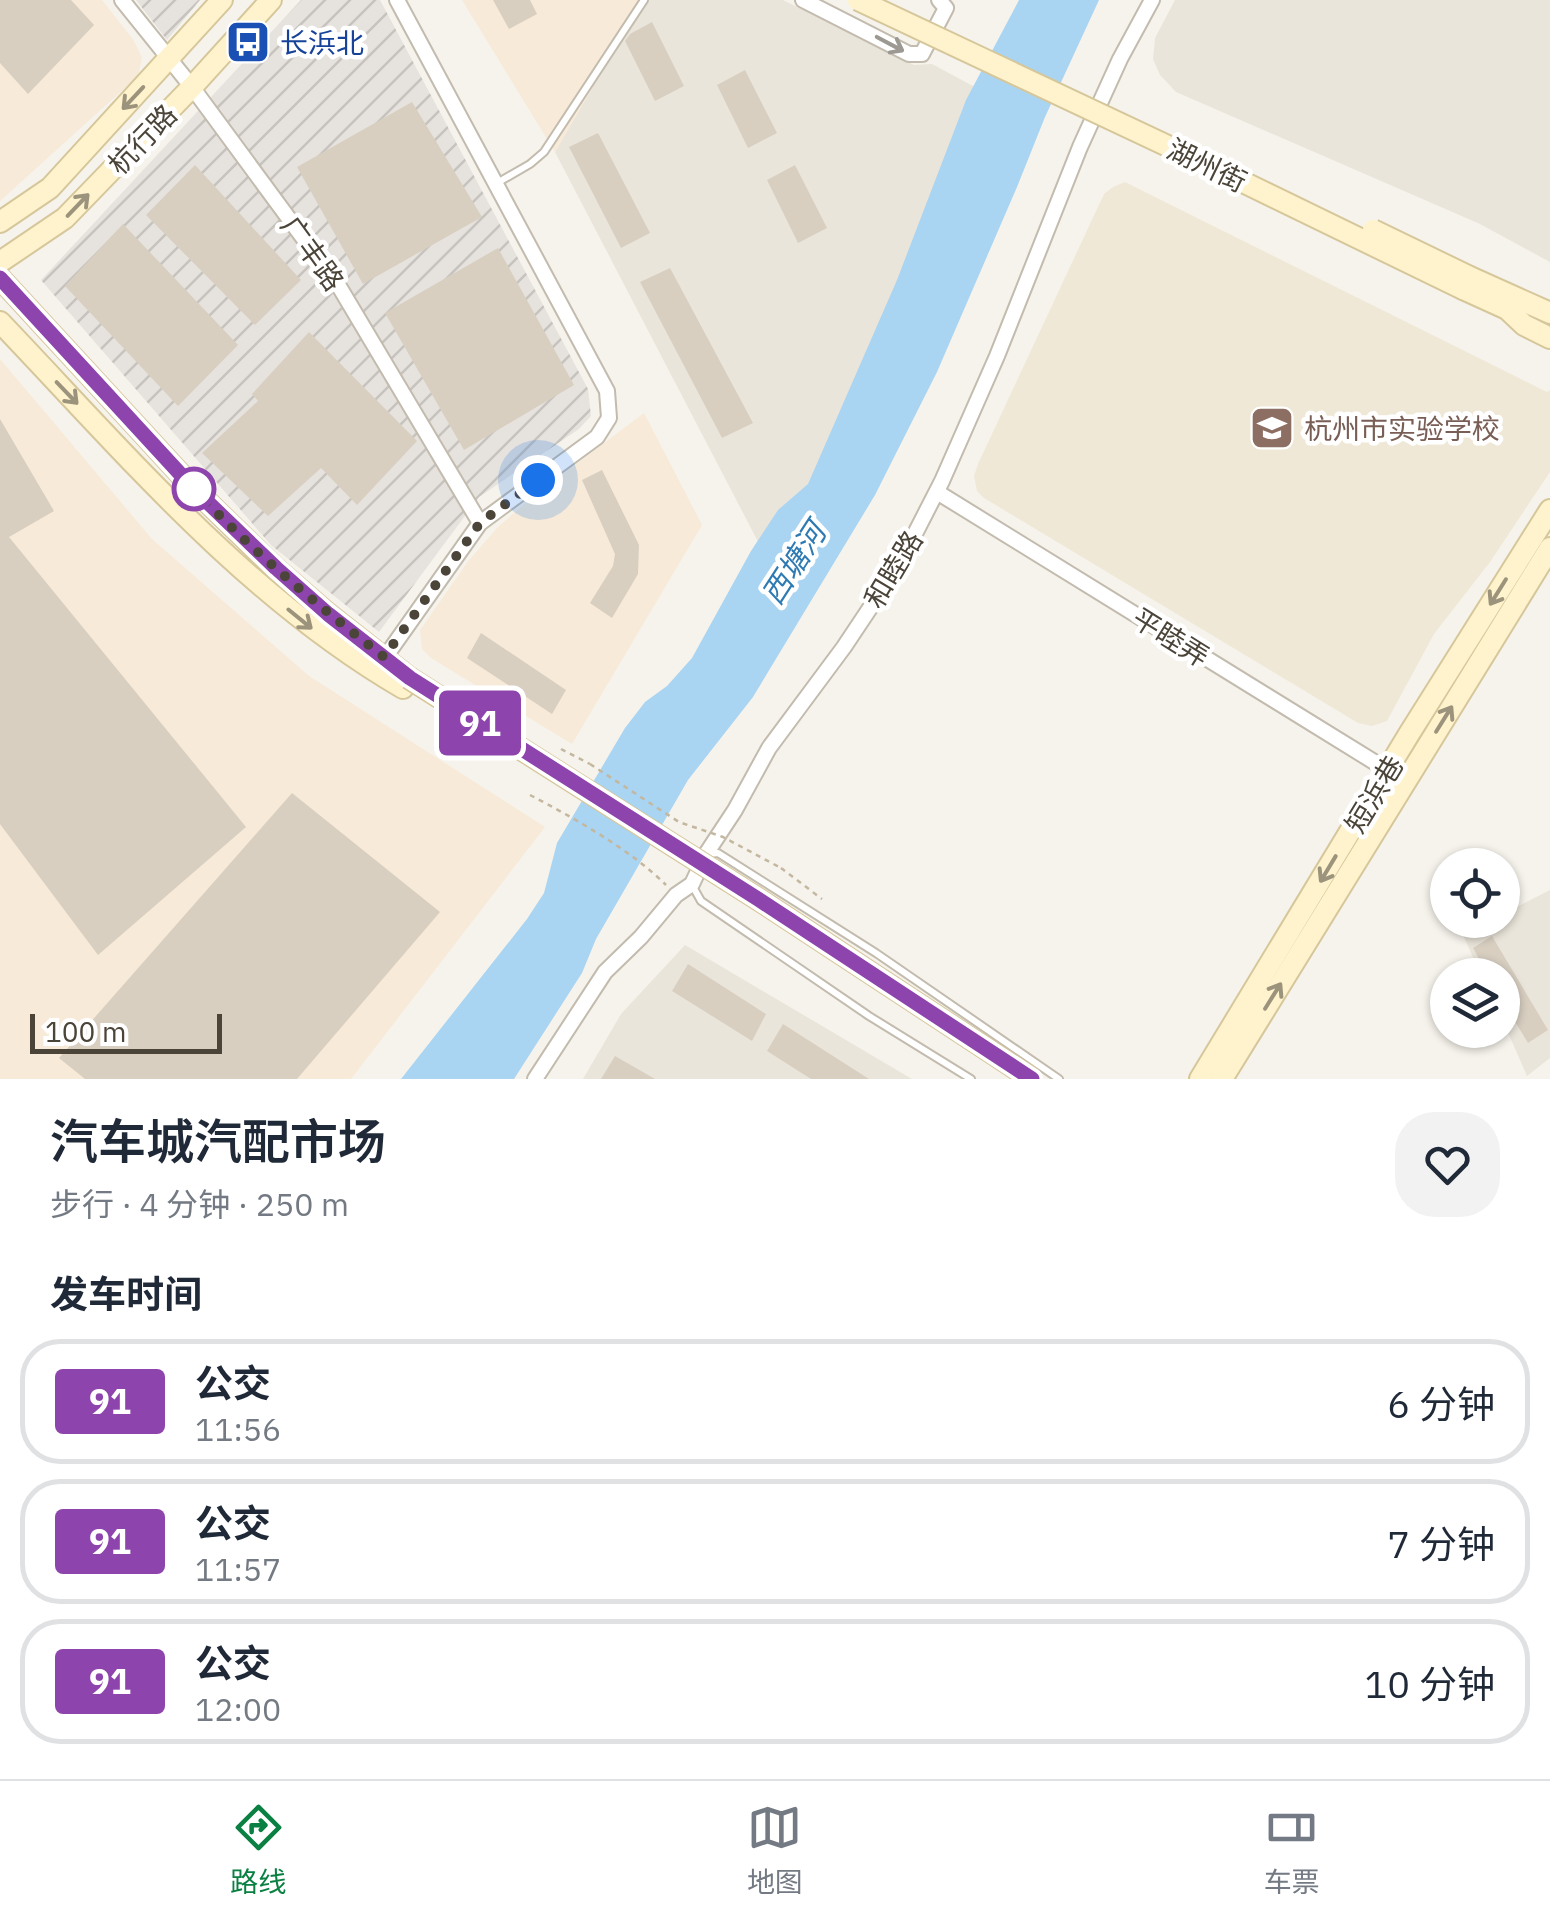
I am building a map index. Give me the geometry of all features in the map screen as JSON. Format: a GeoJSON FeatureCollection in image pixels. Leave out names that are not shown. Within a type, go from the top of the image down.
{"type":"FeatureCollection","features":[{"type":"Feature","properties":{"kind":"street","name":"广丰路"},"geometry":{"type":"LineString","coordinates":[[122,0],[192,87],[340,288],[480,523]]}},
{"type":"Feature","properties":{"kind":"street","name":"杭行路"},"geometry":{"type":"LineString","coordinates":[[0,222],[50,188],[222,0]]}},
{"type":"Feature","properties":{"kind":"street","name":"杭行路"},"geometry":{"type":"LineString","coordinates":[[0,262],[66,218],[271,0]]}},
{"type":"Feature","properties":{"kind":"street"},"geometry":{"type":"LineString","coordinates":[[380,664],[480,523],[597,437],[609,418],[607,392],[398,0]]}},
{"type":"Feature","properties":{"kind":"street"},"geometry":{"type":"LineString","coordinates":[[803,0],[910,54],[922,54],[946,8],[939,0]]}},
{"type":"Feature","properties":{"kind":"street","name":"湖州街"},"geometry":{"type":"LineString","coordinates":[[858,0],[1467,283],[1550,313]]}},
{"type":"Feature","properties":{"kind":"street","name":"湖州街"},"geometry":{"type":"LineString","coordinates":[[889,0],[1467,283],[1507,309],[1524,326],[1550,338]]}},
{"type":"Feature","properties":{"kind":"street","name":"和睦路"},"geometry":{"type":"LineString","coordinates":[[535,1079],[605,972],[692,884],[769,748],[900,563],[997,356],[1080,148],[1152,0]]}},
{"type":"Feature","properties":{"kind":"street"},"geometry":{"type":"LineString","coordinates":[[0,278],[195,490],[380,664],[1007,1079]]}},
{"type":"Feature","properties":{"kind":"street"},"geometry":{"type":"LineString","coordinates":[[0,322],[177,508],[254,581],[321,636],[380,664]]}},
{"type":"Feature","properties":{"kind":"street","name":"平睦弄"},"geometry":{"type":"LineString","coordinates":[[936,492],[1397,776]]}},
{"type":"Feature","properties":{"kind":"street","name":"短浜巷"},"geometry":{"type":"LineString","coordinates":[[1222,1079],[1550,510]]}},
{"type":"Feature","properties":{"kind":"street","name":"短浜巷"},"geometry":{"type":"LineString","coordinates":[[1200,1079],[1550,548]]}},
{"type":"Feature","properties":{"kind":"street"},"geometry":{"type":"LineString","coordinates":[[406,683],[758,899],[1032,1079]]}},
{"type":"Feature","properties":{"kind":"lane"},"geometry":{"type":"LineString","coordinates":[[496,184],[544,152],[644,0]]}},
{"type":"Feature","properties":{"kind":"lane"},"geometry":{"type":"LineString","coordinates":[[706,854],[718,853],[876,953],[1059,1079]]}},
{"type":"Feature","properties":{"kind":"lane"},"geometry":{"type":"LineString","coordinates":[[692,884],[701,902],[869,1016],[971,1079]]}},
{"type":"Feature","properties":{"kind":"path"},"geometry":{"type":"LineString","coordinates":[[561,749],[679,822],[723,838],[781,868],[822,900]]}},
{"type":"Feature","properties":{"kind":"path"},"geometry":{"type":"LineString","coordinates":[[530,795],[649,868],[676,896]]}},
{"type":"Feature","properties":{"kind":"shaded area"},"geometry":{"type":"Polygon","coordinates":[[[0,0],[102,0],[134,41],[142,58],[138,76],[0,201],[0,0]]]}},
{"type":"Feature","properties":{"kind":"shaded area"},"geometry":{"type":"Polygon","coordinates":[[[136,0],[200,0],[167,40],[136,0]]]}},
{"type":"Feature","properties":{"kind":"shaded area"},"geometry":{"type":"Polygon","coordinates":[[[301,0],[380,0],[588,389],[591,416],[579,429],[479,497],[379,632],[271,545],[41,280],[301,0]]]}},
{"type":"Feature","properties":{"kind":"shaded area"},"geometry":{"type":"Polygon","coordinates":[[[462,0],[643,0],[555,152],[462,0]]]}},
{"type":"Feature","properties":{"kind":"shaded area"},"geometry":{"type":"Polygon","coordinates":[[[643,0],[783,0],[914,65],[932,64],[986,93],[838,466],[766,557],[555,152],[643,0]]]}},
{"type":"Feature","properties":{"kind":"shaded area"},"geometry":{"type":"Polygon","coordinates":[[[1175,0],[1550,0],[1550,262],[1480,224],[1176,92],[1160,75],[1153,59],[1155,38],[1175,0]]]}},
{"type":"Feature","properties":{"kind":"shaded area","name":"杭州市实验学校"},"geometry":{"type":"Polygon","coordinates":[[[1125,182],[1547,392],[1550,390],[1550,472],[1490,562],[1434,634],[1387,721],[1372,726],[1358,723],[977,491],[974,476],[978,464],[1104,194],[1125,182]]]}},
{"type":"Feature","properties":{"kind":"shaded area"},"geometry":{"type":"Polygon","coordinates":[[[0,359],[152,539],[309,676],[545,827],[351,1079],[0,1079],[0,359]]]}},
{"type":"Feature","properties":{"kind":"shaded area"},"geometry":{"type":"Polygon","coordinates":[[[644,413],[702,525],[572,744],[431,658],[422,649],[420,630],[469,560],[498,527],[644,413]]]}},
{"type":"Feature","properties":{"kind":"shaded area"},"geometry":{"type":"Polygon","coordinates":[[[1550,890],[1550,1058],[1527,1076],[1515,1048],[1520,1048],[1520,958],[1473,958],[1464,938],[1520,938],[1520,905],[1550,890]]]}},
{"type":"Feature","properties":{"kind":"shaded area"},"geometry":{"type":"Polygon","coordinates":[[[685,945],[912,1079],[583,1079],[621,1014],[685,945]]]}},
{"type":"Feature","properties":{"kind":"water","name":"西塘河"},"geometry":{"type":"Polygon","coordinates":[[[1019,0],[1099,0],[937,372],[875,495],[753,697],[688,780],[596,939],[582,973],[514,1079],[401,1079],[527,919],[544,893],[557,843],[625,728],[645,702],[667,686],[692,658],[778,510],[808,484],[897,280],[966,100],[1019,0]]]}},
{"type":"Feature","properties":{"kind":"building"},"geometry":{"type":"Polygon","coordinates":[[[0,0],[71,0],[94,25],[28,94],[0,63],[0,0]]]}},
{"type":"Feature","properties":{"kind":"building"},"geometry":{"type":"Polygon","coordinates":[[[493,0],[530,0],[537,14],[509,29],[493,0]]]}},
{"type":"Feature","properties":{"kind":"building"},"geometry":{"type":"Polygon","coordinates":[[[652,22],[684,86],[655,101],[625,41],[652,22]]]}},
{"type":"Feature","properties":{"kind":"building"},"geometry":{"type":"Polygon","coordinates":[[[745,70],[777,133],[748,148],[717,85],[745,70]]]}},
{"type":"Feature","properties":{"kind":"building"},"geometry":{"type":"Polygon","coordinates":[[[412,102],[482,217],[363,284],[297,167],[412,102]]]}},
{"type":"Feature","properties":{"kind":"building"},"geometry":{"type":"Polygon","coordinates":[[[598,133],[650,233],[621,248],[569,147],[598,133]]]}},
{"type":"Feature","properties":{"kind":"building"},"geometry":{"type":"Polygon","coordinates":[[[195,165],[301,280],[255,325],[146,215],[195,165]]]}},
{"type":"Feature","properties":{"kind":"building"},"geometry":{"type":"Polygon","coordinates":[[[795,165],[827,228],[798,243],[767,180],[795,165]]]}},
{"type":"Feature","properties":{"kind":"building"},"geometry":{"type":"Polygon","coordinates":[[[123,224],[238,345],[178,406],[65,286],[123,224]]]}},
{"type":"Feature","properties":{"kind":"building"},"geometry":{"type":"Polygon","coordinates":[[[498,248],[574,385],[464,450],[385,313],[498,248]]]}},
{"type":"Feature","properties":{"kind":"building"},"geometry":{"type":"Polygon","coordinates":[[[670,268],[753,423],[722,438],[640,282],[670,268]]]}},
{"type":"Feature","properties":{"kind":"building"},"geometry":{"type":"Polygon","coordinates":[[[309,332],[417,441],[357,505],[321,468],[268,516],[202,453],[258,401],[252,394],[309,332]]]}},
{"type":"Feature","properties":{"kind":"building"},"geometry":{"type":"Polygon","coordinates":[[[0,419],[54,511],[9,537],[246,827],[98,955],[0,824],[0,419]]]}},
{"type":"Feature","properties":{"kind":"building"},"geometry":{"type":"Polygon","coordinates":[[[602,470],[639,545],[638,574],[612,618],[590,603],[613,566],[615,554],[582,480],[602,470]]]}},
{"type":"Feature","properties":{"kind":"building"},"geometry":{"type":"Polygon","coordinates":[[[481,633],[566,690],[552,714],[467,658],[481,633]]]}},
{"type":"Feature","properties":{"kind":"building"},"geometry":{"type":"Polygon","coordinates":[[[292,793],[440,912],[297,1079],[85,1079],[59,1058],[292,793]]]}},
{"type":"Feature","properties":{"kind":"building"},"geometry":{"type":"Polygon","coordinates":[[[1493,938],[1505,958],[1479,958],[1473,948],[1493,938]]]}},
{"type":"Feature","properties":{"kind":"building"},"geometry":{"type":"Polygon","coordinates":[[[688,964],[766,1014],[752,1041],[672,991],[688,964]]]}},
{"type":"Feature","properties":{"kind":"building"},"geometry":{"type":"Polygon","coordinates":[[[1520,983],[1548,1030],[1528,1043],[1520,1030],[1520,983]]]}},
{"type":"Feature","properties":{"kind":"building"},"geometry":{"type":"Polygon","coordinates":[[[783,1024],[869,1079],[811,1079],[767,1051],[783,1024]]]}},
{"type":"Feature","properties":{"kind":"building"},"geometry":{"type":"Polygon","coordinates":[[[615,1056],[655,1079],[601,1079],[615,1056]]]}},
{"type":"Feature","properties":{"kind":"bus line","name":"91"},"geometry":{"type":"LineString","coordinates":[[0,278],[195,490],[328,614],[410,678],[1032,1079]]}},
{"type":"Feature","properties":{"kind":"place","name":"长浜北"},"geometry":{"type":"Point","coordinates":[248,42]}},
{"type":"Feature","properties":{"kind":"place","name":"杭州市实验学校"},"geometry":{"type":"Point","coordinates":[1272,428]}},
{"type":"Feature","properties":{"kind":"route"},"geometry":{"type":"LineString","coordinates":[[194,489],[328,614],[384,657],[480,523],[538,480]]}}]}
